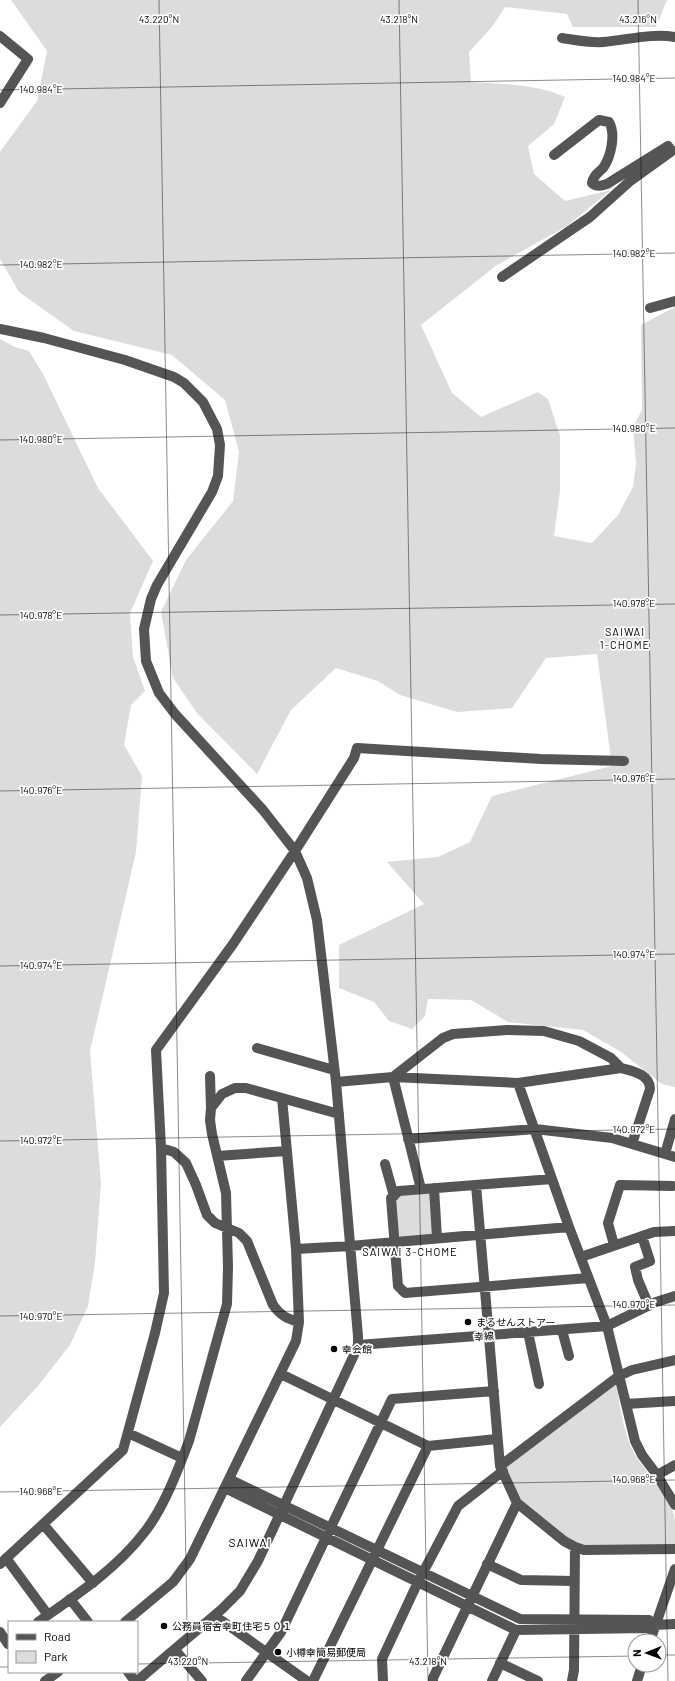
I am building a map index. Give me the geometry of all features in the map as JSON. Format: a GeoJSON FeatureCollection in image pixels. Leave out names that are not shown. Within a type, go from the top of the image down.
{"type":"FeatureCollection","features":[{"type":"Feature","properties":{"kind":"street"},"geometry":{"type":"LineString","coordinates":[[562,38],[601,42],[637,36],[665,35],[675,37]]}},
{"type":"Feature","properties":{"kind":"street"},"geometry":{"type":"LineString","coordinates":[[0,36],[28,59],[0,103]]}},
{"type":"Feature","properties":{"kind":"street"},"geometry":{"type":"LineString","coordinates":[[502,278],[590,217],[629,182],[674,150],[668,146],[607,184],[596,186],[592,183],[593,178],[603,167],[609,157],[612,138],[612,127],[609,122],[599,120],[554,155]]}},
{"type":"Feature","properties":{"kind":"street"},"geometry":{"type":"LineString","coordinates":[[650,308],[675,301]]}},
{"type":"Feature","properties":{"kind":"street"},"geometry":{"type":"LineString","coordinates":[[0,329],[44,338],[125,360],[174,377],[193,391],[203,402],[211,415],[217,429],[220,445],[218,476],[203,509],[150,599],[144,630],[146,661],[159,693],[175,714],[264,810],[295,851],[307,878],[317,920],[336,1082],[358,1345],[249,1577],[240,1591],[175,1650],[136,1681],[129,1673]]}},
{"type":"Feature","properties":{"kind":"street"},"geometry":{"type":"LineString","coordinates":[[48,1615],[3,1561],[123,1450],[155,1333],[164,1293],[161,1148],[156,1050],[233,944],[295,851],[354,758],[357,748],[541,759],[624,761]]}},
{"type":"Feature","properties":{"kind":"street"},"geometry":{"type":"LineString","coordinates":[[393,1077],[443,1038],[453,1034],[507,1030],[544,1031],[579,1041],[611,1058],[620,1068]]}},
{"type":"Feature","properties":{"kind":"street"},"geometry":{"type":"LineString","coordinates":[[257,1048],[334,1070]]}},
{"type":"Feature","properties":{"kind":"street"},"geometry":{"type":"LineString","coordinates":[[336,1082],[393,1077],[518,1083],[620,1068],[635,1072],[647,1078],[650,1082],[650,1089],[632,1144]]}},
{"type":"Feature","properties":{"kind":"street"},"geometry":{"type":"LineString","coordinates":[[39,1621],[93,1583],[144,1533],[158,1511],[189,1441],[227,1304],[228,1267],[226,1192],[210,1120],[210,1076]]}},
{"type":"Feature","properties":{"kind":"street"},"geometry":{"type":"LineString","coordinates":[[393,1077],[421,1189]]}},
{"type":"Feature","properties":{"kind":"street"},"geometry":{"type":"LineString","coordinates":[[518,1083],[569,1227],[607,1326],[635,1442],[642,1456],[657,1475],[675,1505]]}},
{"type":"Feature","properties":{"kind":"street"},"geometry":{"type":"LineString","coordinates":[[211,1108],[222,1094],[235,1088],[246,1088],[339,1114]]}},
{"type":"Feature","properties":{"kind":"street"},"geometry":{"type":"LineString","coordinates":[[126,1621],[173,1582],[190,1559],[296,1342],[299,1322],[296,1249],[282,1098]]}},
{"type":"Feature","properties":{"kind":"street"},"geometry":{"type":"LineString","coordinates":[[665,1154],[675,1119]]}},
{"type":"Feature","properties":{"kind":"street"},"geometry":{"type":"LineString","coordinates":[[408,1139],[535,1129],[612,1138],[675,1157]]}},
{"type":"Feature","properties":{"kind":"street"},"geometry":{"type":"LineString","coordinates":[[161,1148],[174,1152],[186,1163],[207,1215],[215,1223],[239,1233],[247,1241],[273,1305],[285,1318],[299,1322]]}},
{"type":"Feature","properties":{"kind":"street"},"geometry":{"type":"LineString","coordinates":[[218,1156],[287,1150]]}},
{"type":"Feature","properties":{"kind":"street"},"geometry":{"type":"LineString","coordinates":[[385,1164],[394,1196]]}},
{"type":"Feature","properties":{"kind":"street"},"geometry":{"type":"LineString","coordinates":[[552,1179],[399,1190],[391,1198],[398,1286],[405,1293],[588,1278]]}},
{"type":"Feature","properties":{"kind":"street"},"geometry":{"type":"LineString","coordinates":[[476,1185],[490,1335],[497,1439],[502,1469],[517,1503],[564,1541],[584,1550],[675,1549]]}},
{"type":"Feature","properties":{"kind":"street"},"geometry":{"type":"LineString","coordinates":[[614,1246],[608,1223],[620,1185],[673,1186]]}},
{"type":"Feature","properties":{"kind":"street"},"geometry":{"type":"LineString","coordinates":[[434,1188],[437,1238]]}},
{"type":"Feature","properties":{"kind":"street"},"geometry":{"type":"LineString","coordinates":[[296,1249],[350,1246],[569,1227]]}},
{"type":"Feature","properties":{"kind":"street"},"geometry":{"type":"LineString","coordinates":[[581,1257],[654,1232],[675,1231]]}},
{"type":"Feature","properties":{"kind":"street"},"geometry":{"type":"LineString","coordinates":[[642,1236],[650,1261],[635,1267],[638,1280],[648,1306]]}},
{"type":"Feature","properties":{"kind":"street","name":"幸線"},"geometry":{"type":"LineString","coordinates":[[358,1345],[607,1326],[648,1306],[675,1296]]}},
{"type":"Feature","properties":{"kind":"street"},"geometry":{"type":"LineString","coordinates":[[562,1330],[570,1356]]}},
{"type":"Feature","properties":{"kind":"street"},"geometry":{"type":"LineString","coordinates":[[528,1332],[539,1384]]}},
{"type":"Feature","properties":{"kind":"street"},"geometry":{"type":"LineString","coordinates":[[383,1681],[382,1659],[418,1582],[458,1506],[619,1376],[632,1370],[675,1360]]}},
{"type":"Feature","properties":{"kind":"street"},"geometry":{"type":"LineString","coordinates":[[281,1374],[428,1446],[497,1439]]}},
{"type":"Feature","properties":{"kind":"street"},"geometry":{"type":"LineString","coordinates":[[246,1681],[281,1632],[392,1399],[494,1391]]}},
{"type":"Feature","properties":{"kind":"street"},"geometry":{"type":"LineString","coordinates":[[626,1404],[675,1401]]}},
{"type":"Feature","properties":{"kind":"street"},"geometry":{"type":"LineString","coordinates":[[128,1433],[182,1458]]}},
{"type":"Feature","properties":{"kind":"street"},"geometry":{"type":"LineString","coordinates":[[313,1681],[428,1446]]}},
{"type":"Feature","properties":{"kind":"street"},"geometry":{"type":"LineString","coordinates":[[657,1475],[675,1465]]}},
{"type":"Feature","properties":{"kind":"street"},"geometry":{"type":"LineString","coordinates":[[227,1483],[329,1532],[377,1550],[520,1619],[574,1624]]}},
{"type":"Feature","properties":{"kind":"street"},"geometry":{"type":"LineString","coordinates":[[433,1681],[433,1678],[467,1605],[517,1503]]}},
{"type":"Feature","properties":{"kind":"street"},"geometry":{"type":"LineString","coordinates":[[43,1524],[93,1583]]}},
{"type":"Feature","properties":{"kind":"street"},"geometry":{"type":"LineString","coordinates":[[329,1532],[372,1560],[516,1630],[574,1624],[649,1620],[655,1625],[675,1624]]}},
{"type":"Feature","properties":{"kind":"street"},"geometry":{"type":"LineString","coordinates":[[572,1681],[574,1670],[575,1547]]}},
{"type":"Feature","properties":{"kind":"street"},"geometry":{"type":"LineString","coordinates":[[487,1564],[521,1580],[574,1581]]}},
{"type":"Feature","properties":{"kind":"street"},"geometry":{"type":"LineString","coordinates":[[652,1633],[675,1569]]}},
{"type":"Feature","properties":{"kind":"street"},"geometry":{"type":"LineString","coordinates":[[70,1599],[87,1621]]}},
{"type":"Feature","properties":{"kind":"street"},"geometry":{"type":"LineString","coordinates":[[214,1616],[307,1681]]}},
{"type":"Feature","properties":{"kind":"street"},"geometry":{"type":"LineString","coordinates":[[492,1681],[516,1630]]}},
{"type":"Feature","properties":{"kind":"street"},"geometry":{"type":"LineString","coordinates":[[0,1632],[6,1645]]}},
{"type":"Feature","properties":{"kind":"street"},"geometry":{"type":"LineString","coordinates":[[175,1650],[202,1681]]}},
{"type":"Feature","properties":{"kind":"street"},"geometry":{"type":"LineString","coordinates":[[500,1663],[538,1681]]}},
{"type":"Feature","properties":{"kind":"street"},"geometry":{"type":"LineString","coordinates":[[45,1681],[57,1673]]}},
{"type":"Feature","properties":{"kind":"green space"},"geometry":{"type":"Polygon","coordinates":[[[11,0],[667,0],[656,27],[573,27],[567,14],[505,7],[492,27],[469,52],[471,82],[531,87],[565,97],[554,124],[528,146],[534,174],[565,201],[611,190],[567,226],[497,265],[421,325],[452,393],[481,417],[538,392],[548,399],[560,436],[560,491],[554,536],[592,543],[618,515],[633,487],[636,464],[633,427],[642,410],[641,325],[675,307],[675,1087],[662,1084],[621,1052],[583,1030],[508,1022],[471,1000],[428,999],[425,1016],[412,1029],[389,1021],[374,1002],[339,988],[339,945],[424,904],[387,862],[438,857],[470,842],[492,796],[612,766],[597,654],[546,658],[512,708],[457,712],[400,695],[378,681],[336,668],[291,710],[257,774],[197,713],[173,678],[161,612],[186,560],[233,501],[239,452],[225,400],[172,355],[74,331],[19,292],[0,259],[0,152],[37,101],[47,51],[11,0]]]}},
{"type":"Feature","properties":{"kind":"green space"},"geometry":{"type":"Polygon","coordinates":[[[0,339],[15,347],[29,351],[43,374],[98,488],[153,561],[130,613],[133,657],[145,691],[131,705],[124,745],[142,776],[136,852],[90,1051],[101,1183],[95,1263],[88,1306],[70,1345],[38,1386],[0,1427],[0,339]]]}},
{"type":"Feature","properties":{"kind":"green space"},"geometry":{"type":"Polygon","coordinates":[[[431,1193],[433,1234],[400,1237],[397,1235],[395,1200],[400,1195],[431,1193]]]}},
{"type":"Feature","properties":{"kind":"green space"},"geometry":{"type":"Polygon","coordinates":[[[616,1384],[624,1424],[631,1447],[642,1465],[668,1500],[672,1510],[675,1520],[675,1545],[585,1545],[575,1543],[564,1536],[520,1500],[506,1466],[616,1384]]]}},
{"type":"Feature","properties":{"kind":"place","name":"まるせんストアー"},"geometry":{"type":"Point","coordinates":[468,1322]}},
{"type":"Feature","properties":{"kind":"place","name":"幸会館"},"geometry":{"type":"Point","coordinates":[334,1349]}},
{"type":"Feature","properties":{"kind":"place","name":"公務員宿舎幸町住宅５０１"},"geometry":{"type":"Point","coordinates":[164,1626]}},
{"type":"Feature","properties":{"kind":"place","name":"小樽幸簡易郵便局"},"geometry":{"type":"Point","coordinates":[278,1652]}},
{"type":"Feature","properties":{"kind":"district","name":"SAIWAI 1-CHOME"},"geometry":{"type":"Point","coordinates":[625,638]}},
{"type":"Feature","properties":{"kind":"district","name":"SAIWAI 3-CHOME"},"geometry":{"type":"Point","coordinates":[410,1252]}},
{"type":"Feature","properties":{"kind":"district","name":"SAIWAI"},"geometry":{"type":"Point","coordinates":[250,1543]}}]}
